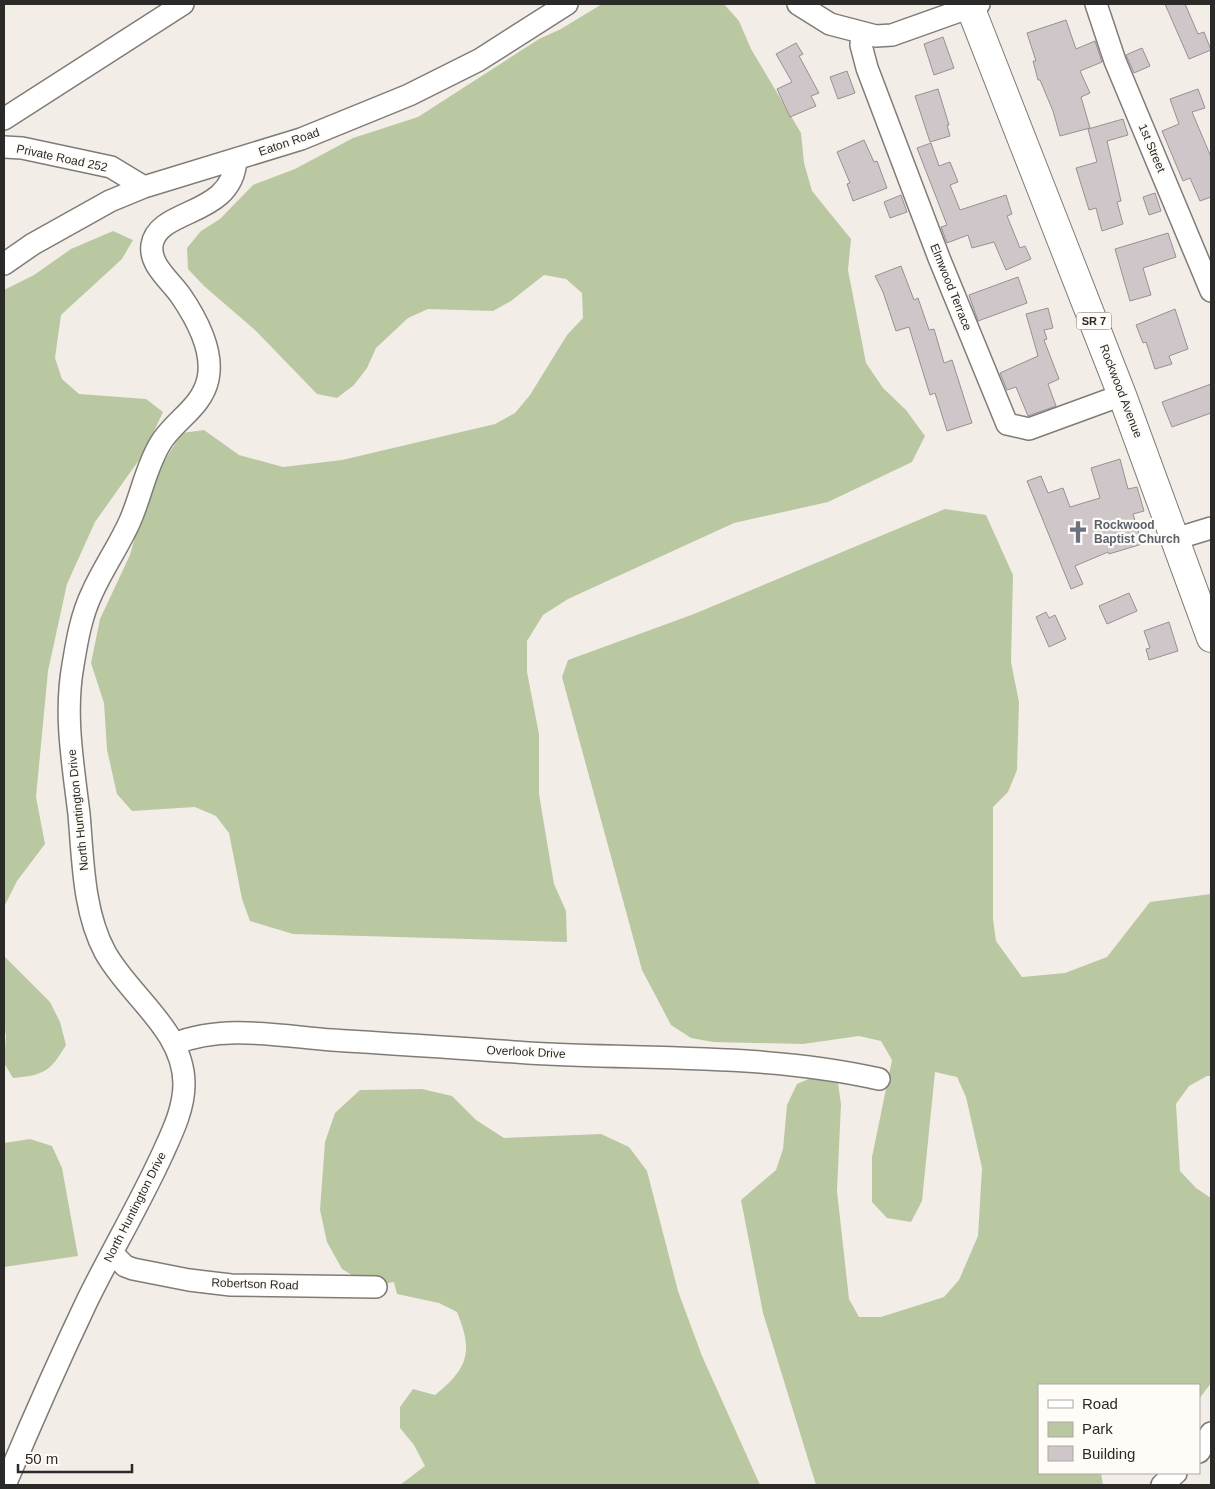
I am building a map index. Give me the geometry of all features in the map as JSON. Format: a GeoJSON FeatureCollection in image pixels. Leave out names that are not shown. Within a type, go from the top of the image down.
{"type":"FeatureCollection","features":[{"type":"Feature","properties":{"kind":"main road","name":"Rockwood Avenue"},"geometry":{"type":"LineString","coordinates":[[973,5],[1122,395],[1211,638]]}},
{"type":"Feature","properties":{"kind":"street"},"geometry":{"type":"LineString","coordinates":[[4,119],[183,4]]}},
{"type":"Feature","properties":{"kind":"street","name":"Eaton Road"},"geometry":{"type":"LineString","coordinates":[[4,264],[33,244],[110,201],[144,187],[301,139],[409,95],[480,60],[567,4]]}},
{"type":"Feature","properties":{"kind":"street"},"geometry":{"type":"LineString","coordinates":[[798,4],[830,24],[862,34],[892,36],[973,5]]}},
{"type":"Feature","properties":{"kind":"street","name":"1st Street"},"geometry":{"type":"LineString","coordinates":[[1096,4],[1115,61],[1211,291]]}},
{"type":"Feature","properties":{"kind":"street","name":"Elmwood Terrace"},"geometry":{"type":"LineString","coordinates":[[862,34],[861,45],[867,68],[939,258],[1007,424],[1029,429],[1122,395]]}},
{"type":"Feature","properties":{"kind":"street","name":"Private Road 252"},"geometry":{"type":"LineString","coordinates":[[4,146],[22,148],[111,167],[144,187]]}},
{"type":"Feature","properties":{"kind":"street","name":"North Huntington Drive"},"geometry":{"type":"LineString","coordinates":[[5,1485],[48,1387],[112,1253],[157,1166],[177,1121],[184,1084],[182,1069],[174,1044],[114,966],[96,931],[86,883],[70,750],[69,697],[84,610],[128,526],[161,442],[196,403],[208,378],[209,364],[200,330],[179,293],[155,262],[152,245],[159,231],[167,225],[206,205],[228,188],[233,179],[236,160]]}},
{"type":"Feature","properties":{"kind":"street"},"geometry":{"type":"LineString","coordinates":[[1175,539],[1211,528]]}},
{"type":"Feature","properties":{"kind":"street","name":"Overlook Drive"},"geometry":{"type":"LineString","coordinates":[[174,1044],[208,1034],[248,1034],[530,1053],[733,1060],[845,1072],[879,1079]]}},
{"type":"Feature","properties":{"kind":"street","name":"Robertson Road"},"geometry":{"type":"LineString","coordinates":[[112,1253],[124,1266],[204,1282],[231,1285],[376,1287]]}},
{"type":"Feature","properties":{"kind":"street"},"geometry":{"type":"LineString","coordinates":[[1200,1450],[1211,1433]]}},
{"type":"Feature","properties":{"kind":"street"},"geometry":{"type":"LineString","coordinates":[[1162,1485],[1175,1474]]}},
{"type":"Feature","properties":{"kind":"green space"},"geometry":{"type":"Polygon","coordinates":[[[602,4],[724,4],[739,21],[751,49],[801,133],[804,163],[812,191],[851,239],[848,270],[866,363],[883,388],[906,410],[925,436],[912,462],[828,502],[734,523],[568,599],[543,615],[527,641],[527,672],[539,734],[539,794],[554,884],[566,911],[567,942],[293,934],[250,921],[242,899],[229,833],[216,816],[195,807],[132,811],[117,794],[107,750],[104,703],[91,663],[100,619],[130,555],[142,512],[158,471],[182,433],[204,430],[239,455],[283,467],[342,460],[495,424],[515,413],[530,395],[567,335],[583,318],[582,293],[566,279],[544,275],[511,301],[493,311],[428,309],[408,318],[376,348],[367,368],[354,385],[337,398],[317,394],[255,330],[204,286],[188,269],[187,248],[201,231],[220,219],[253,185],[295,169],[353,138],[418,117],[539,39],[561,29],[602,4]]]}},
{"type":"Feature","properties":{"kind":"green space"},"geometry":{"type":"Polygon","coordinates":[[[113,231],[133,240],[122,259],[61,315],[55,358],[62,379],[79,394],[146,399],[163,412],[144,453],[95,522],[67,584],[48,671],[36,797],[45,844],[17,881],[4,907],[4,290],[34,275],[71,249],[113,231]]]}},
{"type":"Feature","properties":{"kind":"green space"},"geometry":{"type":"Polygon","coordinates":[[[945,509],[986,515],[1013,575],[1011,662],[1019,702],[1017,770],[1008,792],[993,807],[993,919],[996,941],[1022,977],[1065,973],[1107,957],[1150,902],[1211,894],[1211,1076],[1207,1076],[1189,1086],[1176,1104],[1180,1171],[1196,1188],[1211,1198],[1211,1383],[1200,1398],[1200,1384],[1038,1384],[1038,1474],[1101,1474],[1103,1485],[816,1485],[763,1313],[741,1200],[776,1170],[783,1149],[787,1105],[797,1084],[818,1075],[838,1083],[841,1104],[837,1191],[849,1299],[859,1317],[881,1317],[944,1297],[959,1280],[978,1236],[982,1168],[966,1097],[957,1077],[935,1072],[922,1201],[911,1222],[887,1218],[872,1202],[872,1157],[892,1060],[881,1041],[859,1036],[803,1044],[713,1042],[691,1038],[671,1025],[642,970],[562,677],[568,660],[694,614],[945,509]]]}},
{"type":"Feature","properties":{"kind":"green space"},"geometry":{"type":"Polygon","coordinates":[[[4,956],[50,1002],[60,1022],[66,1045],[50,1067],[39,1073],[13,1078],[4,1063],[6,1036],[4,1024],[4,956]]]}},
{"type":"Feature","properties":{"kind":"green space"},"geometry":{"type":"Polygon","coordinates":[[[422,1089],[452,1096],[476,1120],[504,1138],[601,1134],[629,1147],[647,1171],[678,1291],[702,1356],[760,1485],[400,1485],[425,1466],[414,1445],[400,1428],[400,1407],[413,1389],[435,1395],[455,1376],[465,1358],[466,1348],[462,1326],[457,1312],[439,1303],[397,1294],[394,1282],[370,1286],[342,1269],[327,1242],[320,1210],[325,1142],[335,1113],[360,1090],[422,1089]]]}},
{"type":"Feature","properties":{"kind":"green space"},"geometry":{"type":"Polygon","coordinates":[[[30,1139],[52,1146],[62,1168],[78,1256],[4,1267],[4,1143],[30,1139]]]}},
{"type":"Feature","properties":{"kind":"building"},"geometry":{"type":"Polygon","coordinates":[[[1165,4],[1185,4],[1198,34],[1204,32],[1211,50],[1189,59],[1165,4]]]}},
{"type":"Feature","properties":{"kind":"building"},"geometry":{"type":"Polygon","coordinates":[[[1066,20],[1076,49],[1095,41],[1102,62],[1080,71],[1090,93],[1081,97],[1090,128],[1060,136],[1053,111],[1040,80],[1038,80],[1033,61],[1036,61],[1027,33],[1066,20]]]}},
{"type":"Feature","properties":{"kind":"building"},"geometry":{"type":"Polygon","coordinates":[[[943,37],[954,68],[934,75],[924,44],[943,37]]]}},
{"type":"Feature","properties":{"kind":"building"},"geometry":{"type":"Polygon","coordinates":[[[796,43],[803,54],[799,56],[819,93],[811,96],[816,106],[790,117],[777,89],[792,82],[776,54],[796,43]]]}},
{"type":"Feature","properties":{"kind":"building"},"geometry":{"type":"Polygon","coordinates":[[[1142,48],[1150,66],[1134,73],[1126,55],[1142,48]]]}},
{"type":"Feature","properties":{"kind":"building"},"geometry":{"type":"Polygon","coordinates":[[[847,71],[855,93],[838,99],[830,77],[847,71]]]}},
{"type":"Feature","properties":{"kind":"building"},"geometry":{"type":"Polygon","coordinates":[[[938,89],[949,125],[947,125],[950,136],[930,142],[915,96],[938,89]]]}},
{"type":"Feature","properties":{"kind":"building"},"geometry":{"type":"Polygon","coordinates":[[[1198,89],[1205,108],[1192,112],[1211,157],[1211,197],[1200,201],[1190,178],[1183,181],[1162,131],[1179,124],[1170,99],[1198,89]]]}},
{"type":"Feature","properties":{"kind":"building"},"geometry":{"type":"Polygon","coordinates":[[[1123,119],[1128,135],[1107,141],[1121,201],[1117,202],[1123,224],[1102,231],[1096,208],[1089,210],[1076,168],[1097,162],[1088,129],[1123,119]]]}},
{"type":"Feature","properties":{"kind":"building"},"geometry":{"type":"Polygon","coordinates":[[[864,140],[874,162],[877,161],[887,188],[853,201],[847,184],[850,183],[837,152],[864,140]]]}},
{"type":"Feature","properties":{"kind":"building"},"geometry":{"type":"Polygon","coordinates":[[[931,143],[939,166],[950,162],[958,182],[950,185],[960,210],[1006,195],[1012,214],[1007,216],[1020,248],[1025,246],[1031,259],[1006,270],[994,242],[972,248],[968,235],[947,243],[941,227],[947,225],[917,148],[931,143]]]}},
{"type":"Feature","properties":{"kind":"building"},"geometry":{"type":"Polygon","coordinates":[[[1155,193],[1161,211],[1149,215],[1143,197],[1155,193]]]}},
{"type":"Feature","properties":{"kind":"building"},"geometry":{"type":"Polygon","coordinates":[[[901,195],[907,212],[890,218],[884,202],[901,195]]]}},
{"type":"Feature","properties":{"kind":"building"},"geometry":{"type":"Polygon","coordinates":[[[1168,233],[1176,257],[1143,268],[1151,295],[1130,301],[1115,249],[1168,233]]]}},
{"type":"Feature","properties":{"kind":"building"},"geometry":{"type":"Polygon","coordinates":[[[901,266],[914,300],[918,298],[929,330],[934,329],[944,363],[952,360],[972,423],[947,431],[935,393],[930,395],[909,327],[896,331],[883,292],[875,276],[901,266]]]}},
{"type":"Feature","properties":{"kind":"building"},"geometry":{"type":"Polygon","coordinates":[[[1018,277],[1027,303],[978,321],[969,295],[1018,277]]]}},
{"type":"Feature","properties":{"kind":"building"},"geometry":{"type":"Polygon","coordinates":[[[1048,308],[1053,328],[1044,330],[1047,339],[1044,340],[1059,379],[1048,384],[1056,406],[1028,416],[1016,387],[1007,390],[1000,373],[1038,356],[1026,314],[1048,308]]]}},
{"type":"Feature","properties":{"kind":"building"},"geometry":{"type":"Polygon","coordinates":[[[1175,309],[1188,349],[1169,356],[1172,364],[1155,369],[1146,342],[1143,343],[1136,325],[1175,309]]]}},
{"type":"Feature","properties":{"kind":"building"},"geometry":{"type":"Polygon","coordinates":[[[1211,384],[1211,413],[1172,427],[1162,402],[1211,384]]]}},
{"type":"Feature","properties":{"kind":"building"},"geometry":{"type":"Polygon","coordinates":[[[1120,459],[1128,489],[1137,487],[1144,511],[1133,514],[1142,544],[1109,554],[1108,552],[1075,566],[1083,584],[1071,589],[1027,481],[1041,476],[1048,493],[1063,488],[1070,507],[1100,498],[1091,468],[1120,459]]]}},
{"type":"Feature","properties":{"kind":"building"},"geometry":{"type":"Polygon","coordinates":[[[1129,593],[1137,611],[1107,624],[1099,606],[1129,593]]]}},
{"type":"Feature","properties":{"kind":"building"},"geometry":{"type":"Polygon","coordinates":[[[1046,612],[1049,618],[1055,615],[1066,639],[1049,647],[1036,617],[1046,612]]]}},
{"type":"Feature","properties":{"kind":"building"},"geometry":{"type":"Polygon","coordinates":[[[1169,622],[1178,651],[1149,660],[1146,649],[1150,648],[1144,631],[1169,622]]]}},
{"type":"Feature","properties":{"kind":"place","name":"Rockwood Baptist Church"},"geometry":{"type":"Point","coordinates":[1078,532]}}]}
